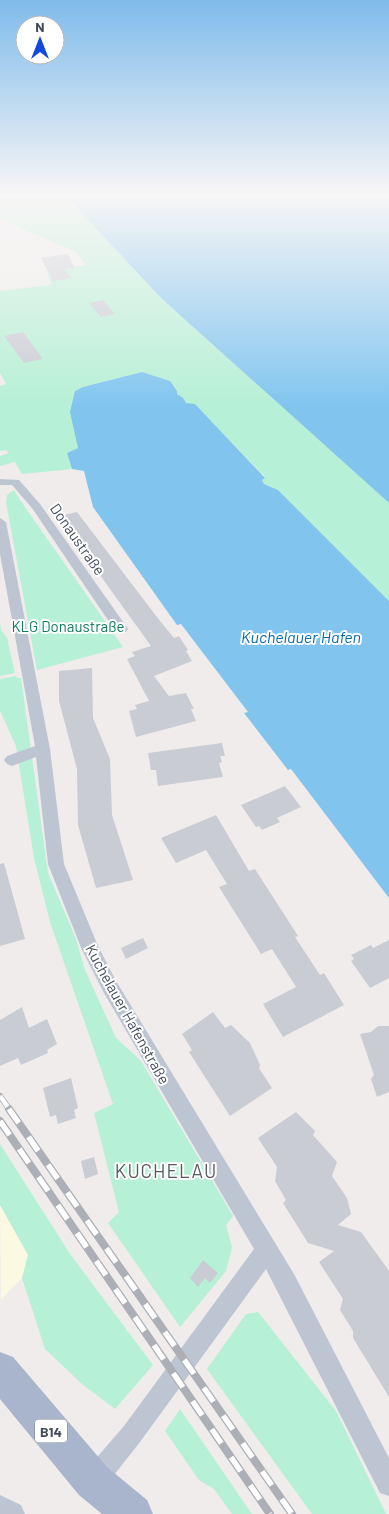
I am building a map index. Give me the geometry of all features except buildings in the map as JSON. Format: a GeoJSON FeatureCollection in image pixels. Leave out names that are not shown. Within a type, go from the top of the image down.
{"type":"FeatureCollection","features":[{"type":"Feature","properties":{"kind":"main road","name":"B14"},"geometry":{"type":"LineString","coordinates":[[0,1370],[99,1498],[133,1514]]}},
{"type":"Feature","properties":{"kind":"street","name":"Donaustraße"},"geometry":{"type":"LineString","coordinates":[[0,482],[15,482],[36,506],[121,629]]}},
{"type":"Feature","properties":{"kind":"street","name":"Kuchelauer Hafenstraße"},"geometry":{"type":"LineString","coordinates":[[0,522],[43,749],[56,864],[91,950],[128,1019],[267,1249],[389,1484]]}},
{"type":"Feature","properties":{"kind":"street"},"geometry":{"type":"LineString","coordinates":[[12,760],[43,749]]}},
{"type":"Feature","properties":{"kind":"street"},"geometry":{"type":"LineString","coordinates":[[99,1498],[132,1434],[267,1249]]}},
{"type":"Feature","properties":{"kind":"street"},"geometry":{"type":"LineString","coordinates":[[0,1508],[12,1514]]}},
{"type":"Feature","properties":{"kind":"shaded area"},"geometry":{"type":"Polygon","coordinates":[[[0,1205],[29,1255],[22,1278],[1,1300],[0,1205]]]}},
{"type":"Feature","properties":{"kind":"green space"},"geometry":{"type":"Polygon","coordinates":[[[86,265],[130,265],[161,298],[389,503],[389,601],[278,490],[264,484],[262,480],[265,477],[207,417],[186,403],[177,394],[177,391],[169,381],[142,372],[83,387],[76,391],[78,448],[67,453],[72,469],[22,474],[15,462],[0,466],[0,456],[9,453],[6,450],[0,451],[0,386],[6,384],[0,373],[0,291],[51,285],[47,272],[86,265]]]}},
{"type":"Feature","properties":{"kind":"green space","name":"KLG Donaustraße"},"geometry":{"type":"Polygon","coordinates":[[[14,490],[123,647],[37,670],[6,502],[7,495],[14,490]]]}},
{"type":"Feature","properties":{"kind":"green space"},"geometry":{"type":"Polygon","coordinates":[[[0,623],[1,630],[7,638],[15,673],[0,676],[0,623]]]}},
{"type":"Feature","properties":{"kind":"green space"},"geometry":{"type":"Polygon","coordinates":[[[16,676],[21,678],[48,873],[76,939],[85,970],[116,1038],[141,1061],[233,1216],[226,1225],[232,1247],[226,1271],[180,1327],[108,1223],[119,1212],[94,1113],[113,1104],[50,922],[34,858],[16,746],[0,711],[0,679],[16,676]]]}},
{"type":"Feature","properties":{"kind":"green space"},"geometry":{"type":"Polygon","coordinates":[[[0,1144],[70,1254],[153,1365],[115,1409],[82,1384],[45,1349],[22,1278],[28,1255],[0,1205],[0,1144]]]}},
{"type":"Feature","properties":{"kind":"green space"},"geometry":{"type":"Polygon","coordinates":[[[258,1312],[336,1411],[386,1514],[312,1514],[207,1369],[246,1314],[258,1312]]]}},
{"type":"Feature","properties":{"kind":"green space"},"geometry":{"type":"Polygon","coordinates":[[[180,1409],[252,1514],[232,1514],[214,1489],[199,1480],[165,1431],[180,1409]]]}},
{"type":"Feature","properties":{"kind":"water"},"geometry":{"type":"Polygon","coordinates":[[[130,265],[389,265],[389,503],[161,298],[130,265]]]}},
{"type":"Feature","properties":{"kind":"water","name":"Kuchelauer Hafen"},"geometry":{"type":"Polygon","coordinates":[[[142,372],[170,381],[177,394],[186,403],[195,404],[265,478],[262,480],[264,484],[278,490],[389,601],[389,898],[291,769],[288,770],[244,713],[248,712],[181,624],[177,625],[93,507],[84,471],[72,469],[67,453],[78,448],[70,412],[75,391],[83,387],[142,372]]]}},
{"type":"Feature","properties":{"kind":"railway"},"geometry":{"type":"LineString","coordinates":[[0,1096],[10,1110]]}},
{"type":"Feature","properties":{"kind":"railway"},"geometry":{"type":"LineString","coordinates":[[9,1109],[292,1514]]}},
{"type":"Feature","properties":{"kind":"railway"},"geometry":{"type":"LineString","coordinates":[[0,1121],[270,1514]]}},
{"type":"Feature","properties":{"kind":"district","name":"KUCHELAU"},"geometry":{"type":"Point","coordinates":[166,1170]}}]}
